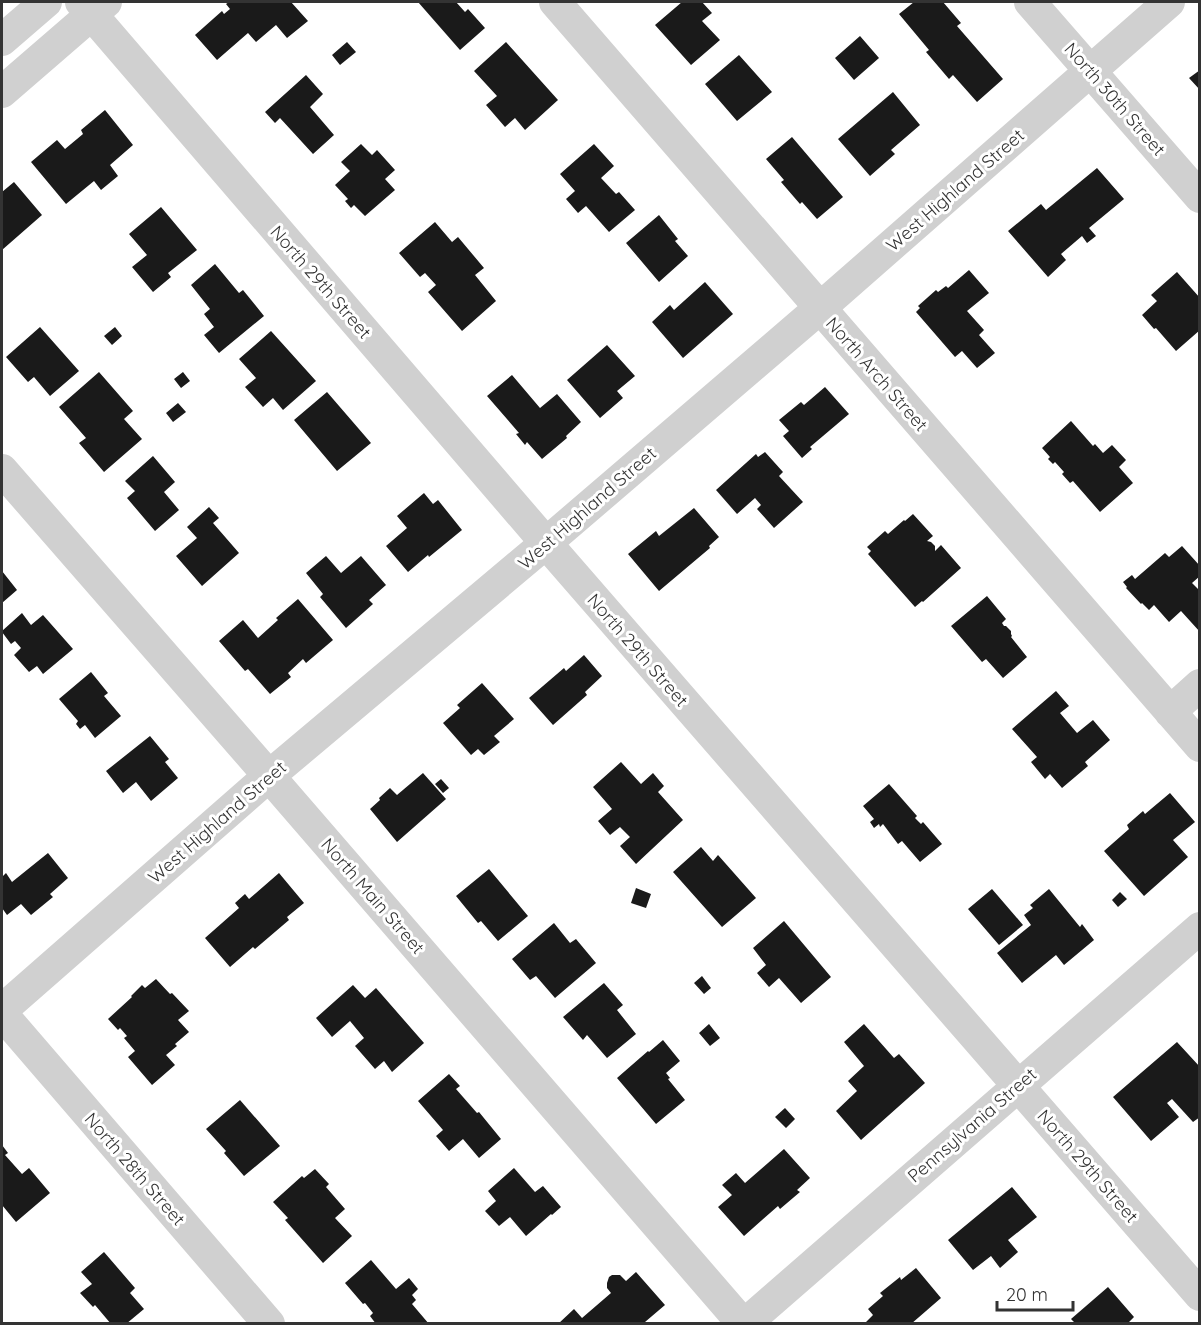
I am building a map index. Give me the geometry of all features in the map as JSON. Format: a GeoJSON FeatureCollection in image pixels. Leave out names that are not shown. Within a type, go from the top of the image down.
{"type":"FeatureCollection","features":[{"type":"Feature","properties":{"kind":"street"},"geometry":{"type":"LineString","coordinates":[[2,40],[46,2]]}},
{"type":"Feature","properties":{"kind":"street","name":"North Arch Street"},"geometry":{"type":"LineString","coordinates":[[555,2],[1200,746]]}},
{"type":"Feature","properties":{"kind":"street","name":"North 30th Street"},"geometry":{"type":"LineString","coordinates":[[1030,2],[1200,197]]}},
{"type":"Feature","properties":{"kind":"street","name":"West Highland Street"},"geometry":{"type":"LineString","coordinates":[[2,1012],[269,776],[820,308],[1169,2]]}},
{"type":"Feature","properties":{"kind":"street"},"geometry":{"type":"LineString","coordinates":[[2,92],[93,6]]}},
{"type":"Feature","properties":{"kind":"street","name":"North 29th Street"},"geometry":{"type":"LineString","coordinates":[[93,6],[546,543],[1200,1295]]}},
{"type":"Feature","properties":{"kind":"street","name":"North Main Street"},"geometry":{"type":"LineString","coordinates":[[2,470],[744,1323]]}},
{"type":"Feature","properties":{"kind":"street"},"geometry":{"type":"LineString","coordinates":[[1170,712],[1200,685]]}},
{"type":"Feature","properties":{"kind":"street","name":"Pennsylvania Street"},"geometry":{"type":"LineString","coordinates":[[744,1323],[1200,928]]}},
{"type":"Feature","properties":{"kind":"street","name":"North 28th Street"},"geometry":{"type":"LineString","coordinates":[[2,1012],[269,1323]]}},
{"type":"Feature","properties":{"kind":"building"},"geometry":{"type":"Polygon","coordinates":[[[229,2],[291,2],[308,21],[287,38],[276,25],[256,42],[248,33],[217,60],[195,35],[222,11],[224,14],[230,9],[226,4],[229,2]]]}},
{"type":"Feature","properties":{"kind":"building"},"geometry":{"type":"Polygon","coordinates":[[[418,2],[456,2],[465,12],[468,9],[485,28],[460,50],[418,2]]]}},
{"type":"Feature","properties":{"kind":"building"},"geometry":{"type":"Polygon","coordinates":[[[682,2],[702,2],[712,13],[702,21],[720,40],[691,65],[655,25],[682,2]]]}},
{"type":"Feature","properties":{"kind":"building"},"geometry":{"type":"Polygon","coordinates":[[[914,2],[943,2],[961,23],[957,26],[1003,79],[977,102],[953,75],[949,79],[926,52],[929,50],[899,14],[914,2]]]}},
{"type":"Feature","properties":{"kind":"building"},"geometry":{"type":"Polygon","coordinates":[[[860,36],[879,58],[854,80],[835,58],[860,36]]]}},
{"type":"Feature","properties":{"kind":"building"},"geometry":{"type":"Polygon","coordinates":[[[347,42],[356,52],[340,65],[332,55],[347,42]]]}},
{"type":"Feature","properties":{"kind":"building"},"geometry":{"type":"Polygon","coordinates":[[[506,42],[558,100],[525,130],[515,118],[505,127],[486,105],[497,96],[474,71],[506,42]]]}},
{"type":"Feature","properties":{"kind":"building"},"geometry":{"type":"Polygon","coordinates":[[[739,55],[772,92],[737,121],[705,84],[739,55]]]}},
{"type":"Feature","properties":{"kind":"building"},"geometry":{"type":"Polygon","coordinates":[[[1200,70],[1200,90],[1189,78],[1200,70]]]}},
{"type":"Feature","properties":{"kind":"building"},"geometry":{"type":"Polygon","coordinates":[[[306,75],[323,94],[310,107],[334,135],[313,154],[280,118],[275,123],[265,112],[306,75]]]}},
{"type":"Feature","properties":{"kind":"building"},"geometry":{"type":"Polygon","coordinates":[[[893,92],[920,125],[891,150],[895,154],[870,176],[838,139],[893,92]]]}},
{"type":"Feature","properties":{"kind":"building"},"geometry":{"type":"Polygon","coordinates":[[[105,110],[133,145],[110,165],[118,176],[101,190],[94,181],[66,204],[31,162],[57,140],[65,149],[83,134],[81,130],[105,110]]]}},
{"type":"Feature","properties":{"kind":"building"},"geometry":{"type":"Polygon","coordinates":[[[792,137],[843,197],[817,219],[781,182],[784,180],[766,159],[792,137]]]}},
{"type":"Feature","properties":{"kind":"building"},"geometry":{"type":"Polygon","coordinates":[[[361,144],[372,155],[377,150],[395,170],[385,179],[395,190],[365,216],[354,205],[351,208],[345,201],[348,199],[335,185],[350,171],[341,162],[361,144]]]}},
{"type":"Feature","properties":{"kind":"building"},"geometry":{"type":"Polygon","coordinates":[[[594,144],[614,166],[601,178],[616,194],[619,192],[635,210],[609,232],[586,206],[578,213],[566,199],[575,191],[560,174],[594,144]]]}},
{"type":"Feature","properties":{"kind":"building"},"geometry":{"type":"Polygon","coordinates":[[[1097,168],[1124,199],[1089,228],[1096,236],[1087,243],[1082,236],[1061,254],[1066,260],[1048,277],[1008,231],[1041,204],[1046,210],[1097,168]]]}},
{"type":"Feature","properties":{"kind":"building"},"geometry":{"type":"Polygon","coordinates":[[[14,182],[42,215],[2,250],[2,192],[14,182]]]}},
{"type":"Feature","properties":{"kind":"building"},"geometry":{"type":"Polygon","coordinates":[[[161,207],[197,250],[168,273],[171,277],[153,292],[132,267],[147,255],[129,234],[161,207]]]}},
{"type":"Feature","properties":{"kind":"building"},"geometry":{"type":"Polygon","coordinates":[[[659,215],[678,239],[675,241],[688,256],[659,282],[626,243],[659,215]]]}},
{"type":"Feature","properties":{"kind":"building"},"geometry":{"type":"Polygon","coordinates":[[[435,222],[452,242],[458,237],[484,268],[475,275],[496,301],[462,331],[428,292],[436,285],[425,273],[420,277],[399,253],[435,222]]]}},
{"type":"Feature","properties":{"kind":"building"},"geometry":{"type":"Polygon","coordinates":[[[215,264],[239,293],[243,290],[264,316],[219,353],[204,335],[214,327],[204,314],[210,309],[191,285],[215,264]]]}},
{"type":"Feature","properties":{"kind":"building"},"geometry":{"type":"Polygon","coordinates":[[[969,270],[989,293],[967,311],[984,330],[979,335],[995,353],[977,368],[962,351],[955,357],[916,312],[920,308],[918,306],[936,290],[938,292],[946,286],[948,288],[969,270]]]}},
{"type":"Feature","properties":{"kind":"building"},"geometry":{"type":"Polygon","coordinates":[[[1177,272],[1200,298],[1200,330],[1176,351],[1142,315],[1157,301],[1151,295],[1177,272]]]}},
{"type":"Feature","properties":{"kind":"building"},"geometry":{"type":"Polygon","coordinates":[[[705,282],[733,314],[683,358],[652,322],[670,305],[674,310],[705,282]]]}},
{"type":"Feature","properties":{"kind":"building"},"geometry":{"type":"Polygon","coordinates":[[[40,327],[79,371],[50,396],[34,377],[28,382],[6,357],[40,327]]]}},
{"type":"Feature","properties":{"kind":"building"},"geometry":{"type":"Polygon","coordinates":[[[115,327],[122,336],[112,345],[104,336],[115,327]]]}},
{"type":"Feature","properties":{"kind":"building"},"geometry":{"type":"Polygon","coordinates":[[[271,331],[316,381],[283,410],[273,398],[263,407],[245,387],[256,378],[239,359],[271,331]]]}},
{"type":"Feature","properties":{"kind":"building"},"geometry":{"type":"Polygon","coordinates":[[[607,345],[635,376],[617,391],[623,398],[600,418],[567,380],[607,345]]]}},
{"type":"Feature","properties":{"kind":"building"},"geometry":{"type":"Polygon","coordinates":[[[99,372],[133,411],[124,419],[142,439],[104,472],[79,443],[86,438],[59,407],[99,372]]]}},
{"type":"Feature","properties":{"kind":"building"},"geometry":{"type":"Polygon","coordinates":[[[183,372],[190,381],[181,388],[174,379],[183,372]]]}},
{"type":"Feature","properties":{"kind":"building"},"geometry":{"type":"Polygon","coordinates":[[[512,375],[540,408],[557,394],[581,422],[566,436],[567,438],[542,459],[527,442],[525,445],[516,434],[519,433],[487,396],[512,375]]]}},
{"type":"Feature","properties":{"kind":"building"},"geometry":{"type":"Polygon","coordinates":[[[825,387],[849,414],[810,447],[812,449],[802,458],[783,436],[789,431],[779,420],[801,402],[804,405],[825,387]]]}},
{"type":"Feature","properties":{"kind":"building"},"geometry":{"type":"Polygon","coordinates":[[[327,392],[371,443],[337,471],[294,420],[327,392]]]}},
{"type":"Feature","properties":{"kind":"building"},"geometry":{"type":"Polygon","coordinates":[[[178,403],[186,412],[173,422],[166,413],[178,403]]]}},
{"type":"Feature","properties":{"kind":"building"},"geometry":{"type":"Polygon","coordinates":[[[1071,421],[1093,446],[1095,444],[1103,453],[1112,445],[1126,460],[1119,467],[1133,483],[1100,512],[1073,481],[1070,483],[1055,462],[1053,464],[1048,459],[1050,457],[1042,448],[1071,421]]]}},
{"type":"Feature","properties":{"kind":"building"},"geometry":{"type":"Polygon","coordinates":[[[765,452],[783,472],[779,476],[803,502],[774,528],[757,509],[761,505],[755,498],[737,514],[716,490],[756,454],[758,457],[765,452]]]}},
{"type":"Feature","properties":{"kind":"building"},"geometry":{"type":"Polygon","coordinates":[[[153,456],[175,482],[164,492],[179,510],[155,531],[127,498],[135,491],[125,481],[153,456]]]}},
{"type":"Feature","properties":{"kind":"building"},"geometry":{"type":"Polygon","coordinates":[[[424,493],[433,504],[438,500],[462,530],[408,572],[386,546],[407,528],[397,516],[424,493]]]}},
{"type":"Feature","properties":{"kind":"building"},"geometry":{"type":"Polygon","coordinates":[[[209,507],[219,518],[213,523],[239,553],[202,586],[176,556],[197,538],[187,527],[209,507]]]}},
{"type":"Feature","properties":{"kind":"building"},"geometry":{"type":"Polygon","coordinates":[[[694,508],[719,537],[709,546],[710,548],[659,591],[628,554],[656,531],[659,536],[694,508]]]}},
{"type":"Feature","properties":{"kind":"building"},"geometry":{"type":"Polygon","coordinates":[[[913,514],[933,536],[927,541],[935,546],[935,551],[941,545],[961,568],[915,607],[868,554],[871,551],[867,547],[885,531],[888,534],[913,514]]]}},
{"type":"Feature","properties":{"kind":"building"},"geometry":{"type":"Polygon","coordinates":[[[1182,546],[1200,566],[1200,576],[1192,583],[1200,591],[1200,632],[1181,611],[1169,622],[1154,605],[1149,610],[1126,588],[1123,582],[1132,575],[1135,579],[1165,553],[1169,557],[1182,546]]]}},
{"type":"Feature","properties":{"kind":"building"},"geometry":{"type":"Polygon","coordinates":[[[326,556],[341,573],[361,556],[386,585],[369,600],[373,604],[346,628],[320,597],[323,594],[306,573],[326,556]]]}},
{"type":"Feature","properties":{"kind":"building"},"geometry":{"type":"Polygon","coordinates":[[[2,571],[17,590],[2,603],[2,571]]]}},
{"type":"Feature","properties":{"kind":"building"},"geometry":{"type":"Polygon","coordinates":[[[987,596],[1006,619],[1002,623],[1011,631],[1011,637],[1027,657],[1003,678],[986,659],[982,662],[951,626],[987,596]]]}},
{"type":"Feature","properties":{"kind":"building"},"geometry":{"type":"Polygon","coordinates":[[[298,599],[333,640],[306,663],[303,659],[288,673],[291,677],[270,694],[248,669],[245,671],[219,641],[243,620],[258,638],[298,599]]]}},
{"type":"Feature","properties":{"kind":"building"},"geometry":{"type":"Polygon","coordinates":[[[22,613],[31,625],[43,615],[73,649],[43,674],[37,666],[29,672],[14,655],[21,648],[15,641],[11,644],[2,632],[22,613]]]}},
{"type":"Feature","properties":{"kind":"building"},"geometry":{"type":"Polygon","coordinates":[[[584,655],[602,676],[585,692],[587,695],[553,725],[529,698],[564,668],[566,671],[584,655]]]}},
{"type":"Feature","properties":{"kind":"building"},"geometry":{"type":"Polygon","coordinates":[[[91,672],[108,693],[104,696],[121,716],[95,738],[85,725],[80,729],[76,724],[78,721],[59,699],[91,672]]]}},
{"type":"Feature","properties":{"kind":"building"},"geometry":{"type":"Polygon","coordinates":[[[482,683],[514,719],[494,736],[500,742],[484,755],[478,749],[471,755],[443,723],[460,708],[457,705],[482,683]]]}},
{"type":"Feature","properties":{"kind":"building"},"geometry":{"type":"Polygon","coordinates":[[[1056,691],[1069,706],[1060,713],[1077,733],[1093,720],[1110,740],[1085,762],[1088,766],[1062,788],[1050,774],[1045,779],[1031,762],[1037,757],[1012,729],[1056,691]]]}},
{"type":"Feature","properties":{"kind":"building"},"geometry":{"type":"Polygon","coordinates":[[[150,736],[169,759],[165,762],[178,778],[151,801],[136,782],[123,793],[106,771],[150,736]]]}},
{"type":"Feature","properties":{"kind":"building"},"geometry":{"type":"Polygon","coordinates":[[[621,762],[641,784],[653,773],[664,786],[658,792],[683,820],[636,864],[620,846],[630,837],[620,827],[610,835],[598,821],[612,809],[593,787],[621,762]]]}},
{"type":"Feature","properties":{"kind":"building"},"geometry":{"type":"Polygon","coordinates":[[[423,773],[446,799],[397,842],[370,809],[390,788],[397,795],[423,773]]]}},
{"type":"Feature","properties":{"kind":"building"},"geometry":{"type":"Polygon","coordinates":[[[441,779],[449,788],[443,793],[435,784],[441,779]]]}},
{"type":"Feature","properties":{"kind":"building"},"geometry":{"type":"Polygon","coordinates":[[[889,784],[917,816],[915,818],[921,824],[923,822],[942,844],[920,862],[902,841],[898,844],[883,824],[874,828],[870,822],[874,819],[863,806],[889,784]]]}},
{"type":"Feature","properties":{"kind":"building"},"geometry":{"type":"Polygon","coordinates":[[[1170,793],[1195,822],[1173,840],[1188,857],[1144,896],[1104,851],[1129,829],[1127,825],[1143,811],[1145,814],[1170,793]]]}},
{"type":"Feature","properties":{"kind":"building"},"geometry":{"type":"Polygon","coordinates":[[[701,847],[713,861],[718,855],[756,898],[722,927],[673,872],[701,847]]]}},
{"type":"Feature","properties":{"kind":"building"},"geometry":{"type":"Polygon","coordinates":[[[48,853],[68,878],[50,894],[53,897],[31,915],[21,904],[7,915],[2,908],[2,877],[6,873],[12,882],[48,853]]]}},
{"type":"Feature","properties":{"kind":"building"},"geometry":{"type":"Polygon","coordinates":[[[489,869],[528,916],[498,941],[481,921],[478,923],[456,896],[489,869]]]}},
{"type":"Feature","properties":{"kind":"building"},"geometry":{"type":"Polygon","coordinates":[[[279,873],[304,903],[287,917],[289,920],[230,967],[205,938],[239,908],[235,903],[245,894],[249,899],[279,873]]]}},
{"type":"Feature","properties":{"kind":"building"},"geometry":{"type":"Polygon","coordinates":[[[636,888],[651,894],[646,908],[631,903],[636,888]]]}},
{"type":"Feature","properties":{"kind":"building"},"geometry":{"type":"Polygon","coordinates":[[[992,889],[1023,925],[999,945],[968,909],[992,889]]]}},
{"type":"Feature","properties":{"kind":"building"},"geometry":{"type":"Polygon","coordinates":[[[1049,889],[1080,927],[1082,924],[1094,940],[1064,965],[1056,955],[1022,983],[997,953],[1031,925],[1024,915],[1033,908],[1030,905],[1049,889]]]}},
{"type":"Feature","properties":{"kind":"building"},"geometry":{"type":"Polygon","coordinates":[[[1120,892],[1127,899],[1118,907],[1112,900],[1120,892]]]}},
{"type":"Feature","properties":{"kind":"building"},"geometry":{"type":"Polygon","coordinates":[[[784,921],[831,977],[801,1003],[779,978],[769,987],[757,973],[766,965],[753,948],[784,921]]]}},
{"type":"Feature","properties":{"kind":"building"},"geometry":{"type":"Polygon","coordinates":[[[554,923],[570,943],[576,939],[596,963],[555,998],[536,976],[530,980],[512,959],[554,923]]]}},
{"type":"Feature","properties":{"kind":"building"},"geometry":{"type":"Polygon","coordinates":[[[702,976],[711,988],[704,994],[694,983],[702,976]]]}},
{"type":"Feature","properties":{"kind":"building"},"geometry":{"type":"Polygon","coordinates":[[[156,979],[189,1011],[178,1020],[189,1032],[166,1055],[175,1065],[152,1085],[128,1057],[135,1051],[124,1038],[127,1036],[108,1019],[142,985],[145,988],[156,979]]]}},
{"type":"Feature","properties":{"kind":"building"},"geometry":{"type":"Polygon","coordinates":[[[604,983],[623,1005],[617,1010],[636,1034],[607,1058],[587,1035],[583,1040],[563,1017],[604,983]]]}},
{"type":"Feature","properties":{"kind":"building"},"geometry":{"type":"Polygon","coordinates":[[[353,985],[365,998],[376,988],[424,1043],[392,1072],[384,1061],[375,1069],[355,1046],[364,1038],[350,1021],[332,1037],[316,1018],[353,985]]]}},
{"type":"Feature","properties":{"kind":"building"},"geometry":{"type":"Polygon","coordinates":[[[709,1024],[720,1038],[710,1046],[699,1033],[709,1024]]]}},
{"type":"Feature","properties":{"kind":"building"},"geometry":{"type":"Polygon","coordinates":[[[864,1024],[894,1058],[899,1054],[925,1083],[861,1140],[836,1111],[857,1091],[848,1081],[864,1066],[844,1042],[864,1024]]]}},
{"type":"Feature","properties":{"kind":"building"},"geometry":{"type":"Polygon","coordinates":[[[663,1040],[680,1061],[666,1073],[670,1078],[668,1079],[685,1100],[656,1124],[617,1078],[663,1040]]]}},
{"type":"Feature","properties":{"kind":"building"},"geometry":{"type":"Polygon","coordinates":[[[1177,1042],[1200,1067],[1200,1117],[1193,1122],[1172,1099],[1167,1103],[1179,1117],[1151,1141],[1113,1097],[1177,1042]]]}},
{"type":"Feature","properties":{"kind":"building"},"geometry":{"type":"Polygon","coordinates":[[[449,1074],[460,1086],[456,1089],[501,1139],[479,1158],[463,1139],[449,1151],[436,1136],[443,1130],[418,1101],[449,1074]]]}},
{"type":"Feature","properties":{"kind":"building"},"geometry":{"type":"Polygon","coordinates":[[[240,1100],[280,1146],[244,1176],[206,1129],[240,1100]]]}},
{"type":"Feature","properties":{"kind":"building"},"geometry":{"type":"Polygon","coordinates":[[[785,1108],[795,1119],[786,1128],[775,1117],[785,1108]]]}},
{"type":"Feature","properties":{"kind":"building"},"geometry":{"type":"Polygon","coordinates":[[[2,1145],[8,1153],[5,1155],[22,1174],[29,1168],[50,1193],[16,1222],[2,1205],[2,1145]]]}},
{"type":"Feature","properties":{"kind":"building"},"geometry":{"type":"Polygon","coordinates":[[[784,1149],[810,1178],[797,1190],[800,1192],[780,1209],[778,1206],[744,1236],[718,1207],[732,1195],[722,1185],[736,1173],[745,1183],[784,1149]]]}},
{"type":"Feature","properties":{"kind":"building"},"geometry":{"type":"Polygon","coordinates":[[[514,1168],[535,1192],[543,1186],[561,1207],[526,1236],[510,1217],[499,1226],[485,1211],[496,1201],[488,1191],[514,1168]]]}},
{"type":"Feature","properties":{"kind":"building"},"geometry":{"type":"Polygon","coordinates":[[[315,1169],[329,1184],[326,1187],[345,1209],[335,1218],[352,1236],[323,1263],[285,1220],[288,1218],[273,1202],[302,1176],[304,1178],[315,1169]]]}},
{"type":"Feature","properties":{"kind":"building"},"geometry":{"type":"Polygon","coordinates":[[[1012,1187],[1037,1217],[1008,1240],[1018,1252],[1000,1268],[991,1256],[973,1270],[948,1240],[1012,1187]]]}},
{"type":"Feature","properties":{"kind":"building"},"geometry":{"type":"Polygon","coordinates":[[[104,1252],[135,1288],[130,1293],[144,1309],[126,1324],[111,1324],[95,1305],[93,1307],[80,1293],[92,1284],[81,1272],[104,1252]]]}},
{"type":"Feature","properties":{"kind":"building"},"geometry":{"type":"Polygon","coordinates":[[[371,1260],[396,1289],[409,1278],[418,1289],[412,1295],[416,1300],[412,1304],[429,1324],[376,1324],[370,1316],[373,1313],[345,1283],[371,1260]]]}},
{"type":"Feature","properties":{"kind":"building"},"geometry":{"type":"Polygon","coordinates":[[[916,1268],[941,1298],[911,1324],[864,1324],[873,1315],[868,1309],[883,1296],[880,1293],[916,1268]]]}},
{"type":"Feature","properties":{"kind":"building"},"geometry":{"type":"Polygon","coordinates":[[[636,1272],[665,1305],[645,1322],[646,1324],[558,1324],[574,1309],[582,1318],[611,1293],[607,1288],[607,1283],[612,1275],[620,1275],[626,1281],[636,1272]]]}},
{"type":"Feature","properties":{"kind":"building"},"geometry":{"type":"Polygon","coordinates":[[[1108,1287],[1134,1317],[1127,1324],[1076,1324],[1071,1319],[1108,1287]]]}}]}
